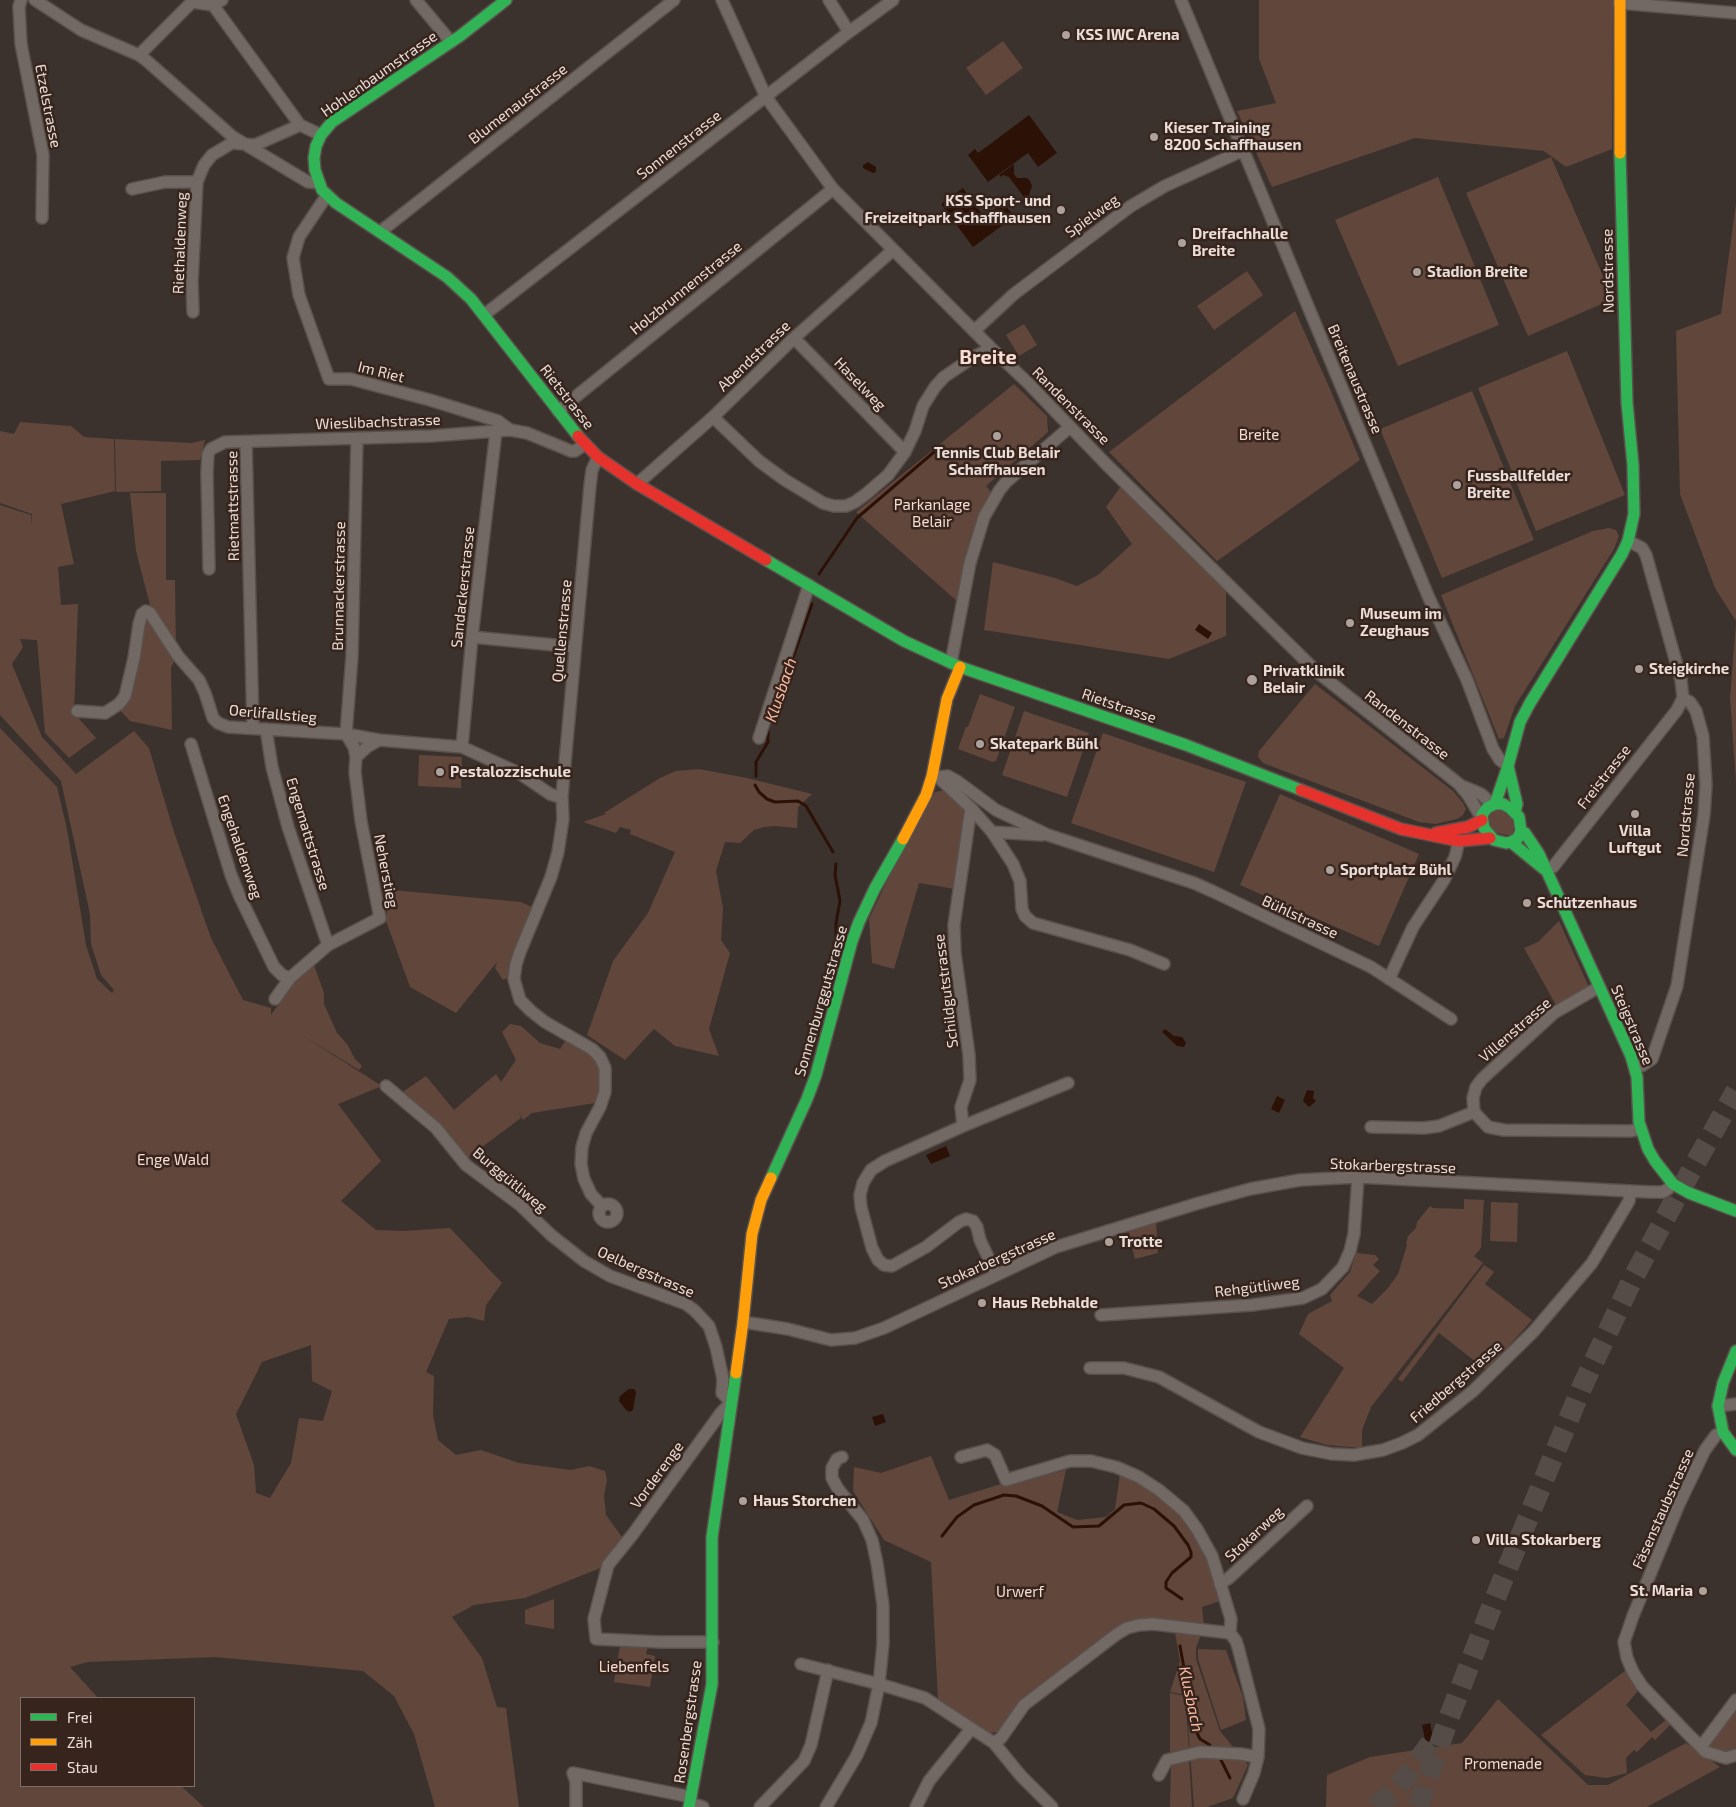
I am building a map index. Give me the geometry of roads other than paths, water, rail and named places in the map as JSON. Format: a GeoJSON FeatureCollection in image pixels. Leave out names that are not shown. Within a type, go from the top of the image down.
{"type":"FeatureCollection","features":[{"type":"Feature","properties":{"kind":"street","name":"Etzelstrasse"},"geometry":{"type":"LineString","coordinates":[[21,0],[19,7],[21,44],[43,155],[42,218]]}},
{"type":"Feature","properties":{"kind":"street"},"geometry":{"type":"LineString","coordinates":[[35,0],[81,30],[147,60],[233,137],[308,182],[319,183]]}},
{"type":"Feature","properties":{"kind":"street"},"geometry":{"type":"LineString","coordinates":[[416,0],[452,42]]}},
{"type":"Feature","properties":{"kind":"street","name":"Hohlenbaumstrasse"},"geometry":{"type":"LineString","coordinates":[[327,195],[319,183],[314,158],[321,135],[327,127],[339,117],[452,42],[506,0]]}},
{"type":"Feature","properties":{"kind":"street","name":"Blumenaustrasse"},"geometry":{"type":"LineString","coordinates":[[380,232],[674,0]]}},
{"type":"Feature","properties":{"kind":"street","name":"Randenstrasse"},"geometry":{"type":"LineString","coordinates":[[722,0],[766,97],[833,189],[1316,671],[1459,784],[1482,818]]}},
{"type":"Feature","properties":{"kind":"street"},"geometry":{"type":"LineString","coordinates":[[829,0],[849,32]]}},
{"type":"Feature","properties":{"kind":"street","name":"Sonnenstrasse"},"geometry":{"type":"LineString","coordinates":[[484,315],[893,0]]}},
{"type":"Feature","properties":{"kind":"street","name":"Breitenaustrasse"},"geometry":{"type":"LineString","coordinates":[[1181,0],[1429,598],[1467,680],[1493,749],[1507,769]]}},
{"type":"Feature","properties":{"kind":"street"},"geometry":{"type":"LineString","coordinates":[[139,55],[192,2],[217,2],[300,126],[321,135]]}},
{"type":"Feature","properties":{"kind":"street"},"geometry":{"type":"LineString","coordinates":[[1620,2],[1706,5],[1736,13]]}},
{"type":"Feature","properties":{"kind":"street","name":"Nordstrasse"},"geometry":{"type":"LineString","coordinates":[[1494,804],[1507,769],[1520,722],[1622,554],[1628,540],[1634,514],[1625,368],[1620,162],[1620,2]]}},
{"type":"Feature","properties":{"kind":"street","name":"Riethaldenweg"},"geometry":{"type":"LineString","coordinates":[[193,312],[192,270],[197,182],[204,165],[212,155],[232,143],[255,145],[300,126]]}},
{"type":"Feature","properties":{"kind":"street","name":"Spielweg"},"geometry":{"type":"LineString","coordinates":[[974,331],[1014,294],[1132,206],[1165,186],[1244,150]]}},
{"type":"Feature","properties":{"kind":"street"},"geometry":{"type":"LineString","coordinates":[[132,189],[165,182],[197,182]]}},
{"type":"Feature","properties":{"kind":"street","name":"Holzbrunnenstrasse"},"geometry":{"type":"LineString","coordinates":[[558,410],[833,189]]}},
{"type":"Feature","properties":{"kind":"street","name":"Rietstrasse"},"geometry":{"type":"LineString","coordinates":[[327,195],[346,210],[447,276],[471,299],[585,444],[598,457],[637,484],[915,647],[956,665],[1186,745],[1401,829],[1459,841],[1490,838]]}},
{"type":"Feature","properties":{"kind":"street","name":"Im Riet"},"geometry":{"type":"LineString","coordinates":[[327,195],[299,237],[293,258],[299,295],[329,379],[351,380],[430,400],[498,421],[510,430]]}},
{"type":"Feature","properties":{"kind":"street","name":"Abendstrasse"},"geometry":{"type":"LineString","coordinates":[[637,484],[713,417],[794,338],[893,250]]}},
{"type":"Feature","properties":{"kind":"street","name":"Haselweg"},"geometry":{"type":"LineString","coordinates":[[794,338],[905,452]]}},
{"type":"Feature","properties":{"kind":"street"},"geometry":{"type":"LineString","coordinates":[[713,417],[759,461],[778,475],[824,504],[846,506],[855,502],[888,476],[905,452],[915,431],[923,406],[944,377],[991,348]]}},
{"type":"Feature","properties":{"kind":"street","name":"Sonnenburggutstrasse"},"geometry":{"type":"LineString","coordinates":[[743,1322],[752,1234],[761,1200],[808,1099],[852,941],[875,888],[918,812],[935,777],[947,699],[956,665],[970,563],[984,517],[1006,482],[1070,427]]}},
{"type":"Feature","properties":{"kind":"street"},"geometry":{"type":"LineString","coordinates":[[510,430],[527,433],[571,451],[575,451],[585,444]]}},
{"type":"Feature","properties":{"kind":"street","name":"Wieslibachstrasse"},"geometry":{"type":"LineString","coordinates":[[246,442],[431,436],[510,430]]}},
{"type":"Feature","properties":{"kind":"street","name":"Sandackerstrasse"},"geometry":{"type":"LineString","coordinates":[[462,746],[472,637],[496,431]]}},
{"type":"Feature","properties":{"kind":"street","name":"Brunnackerstrasse"},"geometry":{"type":"LineString","coordinates":[[346,734],[352,656],[357,438]]}},
{"type":"Feature","properties":{"kind":"street","name":"Rietmattstrasse"},"geometry":{"type":"LineString","coordinates":[[209,569],[206,473],[208,454],[210,449],[225,442],[246,442],[253,728]]}},
{"type":"Feature","properties":{"kind":"street","name":"Quellenstrasse"},"geometry":{"type":"LineString","coordinates":[[598,457],[592,470],[558,852],[551,877],[520,952],[514,979],[520,1000],[531,1011],[545,1022],[592,1049],[600,1057],[605,1068],[605,1092],[600,1107],[586,1133],[582,1147],[581,1164],[584,1179],[591,1194],[602,1206]]}},
{"type":"Feature","properties":{"kind":"street","name":"Nordstrasse"},"geometry":{"type":"LineString","coordinates":[[1628,540],[1642,548],[1646,554],[1680,680],[1683,698],[1690,702],[1696,711],[1703,736],[1706,784],[1704,815],[1677,986],[1652,1059],[1636,1068]]}},
{"type":"Feature","properties":{"kind":"street"},"geometry":{"type":"LineString","coordinates":[[759,738],[809,586]]}},
{"type":"Feature","properties":{"kind":"street","name":"Oerlifallstieg"},"geometry":{"type":"LineString","coordinates":[[77,711],[105,713],[119,704],[125,696],[134,658],[139,624],[142,614],[146,611],[154,619],[178,656],[199,680],[213,718],[218,724],[346,734],[378,740],[462,746],[519,773],[550,794],[562,796]]}},
{"type":"Feature","properties":{"kind":"street"},"geometry":{"type":"LineString","coordinates":[[472,637],[575,647]]}},
{"type":"Feature","properties":{"kind":"street","name":"Freistrasse"},"geometry":{"type":"LineString","coordinates":[[1546,870],[1553,867],[1676,710],[1683,698]]}},
{"type":"Feature","properties":{"kind":"street","name":"Engemattstrasse"},"geometry":{"type":"LineString","coordinates":[[266,729],[272,767],[288,827],[328,945]]}},
{"type":"Feature","properties":{"kind":"street","name":"Neherstieg"},"geometry":{"type":"LineString","coordinates":[[275,999],[290,978],[328,945],[380,918],[361,821],[355,772],[356,757],[354,747],[346,734]]}},
{"type":"Feature","properties":{"kind":"street"},"geometry":{"type":"LineString","coordinates":[[356,757],[367,746],[378,740]]}},
{"type":"Feature","properties":{"kind":"street","name":"Engehaldenweg"},"geometry":{"type":"LineString","coordinates":[[191,744],[211,813],[240,897],[274,967],[282,975],[290,978]]}},
{"type":"Feature","properties":{"kind":"street"},"geometry":{"type":"LineString","coordinates":[[1481,794],[1490,789],[1507,769],[1517,804],[1514,812]]}},
{"type":"Feature","properties":{"kind":"street","name":"Bühlstrasse"},"geometry":{"type":"LineString","coordinates":[[935,777],[948,776],[996,810],[1048,835],[1194,883],[1371,967],[1451,1019]]}},
{"type":"Feature","properties":{"kind":"street"},"geometry":{"type":"LineString","coordinates":[[935,777],[971,808],[992,832],[1013,864],[1020,880],[1022,909],[1025,916],[1033,923],[1130,950],[1164,964]]}},
{"type":"Feature","properties":{"kind":"street","name":"Randenstrasse"},"geometry":{"type":"LineString","coordinates":[[1459,784],[1481,794],[1494,804]]}},
{"type":"Feature","properties":{"kind":"street"},"geometry":{"type":"LineString","coordinates":[[1494,804],[1503,804],[1514,812],[1522,823],[1518,838],[1511,842],[1500,842],[1490,838],[1484,828],[1482,818],[1488,808],[1494,804]]}},
{"type":"Feature","properties":{"kind":"street","name":"Schildgutstrasse"},"geometry":{"type":"LineString","coordinates":[[963,1126],[961,1107],[970,1080],[969,1055],[955,953],[954,926],[971,808]]}},
{"type":"Feature","properties":{"kind":"street","name":"Rietstrasse"},"geometry":{"type":"LineString","coordinates":[[1429,835],[1468,827],[1482,818]]}},
{"type":"Feature","properties":{"kind":"street","name":"Steigstrasse"},"geometry":{"type":"LineString","coordinates":[[1521,831],[1525,833],[1539,854],[1636,1068],[1638,1113],[1641,1129],[1655,1161],[1667,1179],[1673,1184],[1689,1193],[1736,1211]]}},
{"type":"Feature","properties":{"kind":"street","name":"Bühlstrasse"},"geometry":{"type":"LineString","coordinates":[[992,832],[1048,835]]}},
{"type":"Feature","properties":{"kind":"street"},"geometry":{"type":"LineString","coordinates":[[1389,979],[1413,927],[1444,880],[1455,858],[1459,841]]}},
{"type":"Feature","properties":{"kind":"street","name":"Steigstrasse"},"geometry":{"type":"LineString","coordinates":[[1511,842],[1546,870]]}},
{"type":"Feature","properties":{"kind":"street","name":"Villenstrasse"},"geometry":{"type":"LineString","coordinates":[[1474,1112],[1473,1098],[1476,1087],[1482,1079],[1554,1013],[1599,987]]}},
{"type":"Feature","properties":{"kind":"street"},"geometry":{"type":"LineString","coordinates":[[996,1274],[973,1221],[966,1219],[959,1222],[926,1247],[892,1266],[884,1265],[878,1260],[872,1248],[861,1207],[860,1195],[863,1182],[871,1170],[885,1161],[963,1126],[1068,1083]]}},
{"type":"Feature","properties":{"kind":"street","name":"Burggütliweg"},"geometry":{"type":"LineString","coordinates":[[386,1086],[436,1128],[466,1165],[520,1205],[574,1253]]}},
{"type":"Feature","properties":{"kind":"street"},"geometry":{"type":"LineString","coordinates":[[1371,1127],[1424,1128],[1439,1126],[1474,1112],[1488,1127],[1504,1130],[1630,1131],[1641,1129]]}},
{"type":"Feature","properties":{"kind":"street","name":"Stokarbergstrasse"},"geometry":{"type":"LineString","coordinates":[[743,1322],[788,1329],[831,1340],[855,1338],[884,1328],[1056,1247],[1199,1203],[1265,1186],[1300,1180],[1358,1177],[1663,1192],[1673,1184]]}},
{"type":"Feature","properties":{"kind":"street","name":"Rehgütliweg"},"geometry":{"type":"LineString","coordinates":[[1101,1315],[1252,1305],[1303,1298],[1322,1289],[1344,1267],[1350,1252],[1354,1234],[1358,1177]]}},
{"type":"Feature","properties":{"kind":"street","name":"Friedbergstrasse"},"geometry":{"type":"LineString","coordinates":[[1090,1368],[1124,1368],[1159,1377],[1259,1432],[1302,1448],[1332,1454],[1354,1455],[1383,1450],[1418,1435],[1473,1391],[1534,1331],[1592,1263],[1629,1201],[1630,1191]]}},
{"type":"Feature","properties":{"kind":"street","name":"Oelbergstrasse"},"geometry":{"type":"LineString","coordinates":[[574,1253],[594,1268],[610,1276],[686,1304],[696,1311],[709,1326],[723,1378],[722,1393],[731,1402]]}},
{"type":"Feature","properties":{"kind":"street"},"geometry":{"type":"LineString","coordinates":[[713,1642],[711,1547],[743,1322]]}},
{"type":"Feature","properties":{"kind":"street"},"geometry":{"type":"LineString","coordinates":[[1736,1351],[1723,1383],[1718,1406],[1723,1432],[1736,1450]]}},
{"type":"Feature","properties":{"kind":"street","name":"Vorderenge"},"geometry":{"type":"LineString","coordinates":[[713,1642],[596,1639],[594,1619],[608,1564],[633,1534],[720,1414],[731,1402]]}},
{"type":"Feature","properties":{"kind":"street"},"geometry":{"type":"LineString","coordinates":[[1718,1406],[1736,1404]]}},
{"type":"Feature","properties":{"kind":"street","name":"Fäsenstaubstrasse"},"geometry":{"type":"LineString","coordinates":[[1704,1749],[1642,1686],[1627,1658],[1624,1642],[1680,1504],[1705,1450],[1716,1435],[1723,1432]]}},
{"type":"Feature","properties":{"kind":"street"},"geometry":{"type":"LineString","coordinates":[[961,1457],[987,1450],[995,1455],[1006,1480],[1070,1461],[1092,1461],[1116,1467],[1139,1477],[1159,1490],[1184,1511],[1198,1529],[1212,1556],[1231,1619],[1230,1633],[1238,1648],[1259,1729],[1258,1757],[1254,1774],[1243,1799]]}},
{"type":"Feature","properties":{"kind":"street"},"geometry":{"type":"LineString","coordinates":[[826,1807],[857,1755],[870,1723],[879,1684],[883,1644],[883,1605],[872,1540],[863,1520],[838,1489],[832,1478],[832,1468],[838,1459],[842,1457]]}},
{"type":"Feature","properties":{"kind":"street","name":"Stokarweg"},"geometry":{"type":"LineString","coordinates":[[1220,1584],[1229,1578],[1307,1506]]}},
{"type":"Feature","properties":{"kind":"street"},"geometry":{"type":"LineString","coordinates":[[994,1743],[1001,1738],[1024,1706],[1127,1628],[1153,1624],[1230,1633]]}},
{"type":"Feature","properties":{"kind":"street","name":"Rosenbergstrasse"},"geometry":{"type":"LineString","coordinates":[[690,1802],[712,1684],[713,1642]]}},
{"type":"Feature","properties":{"kind":"street"},"geometry":{"type":"LineString","coordinates":[[801,1664],[925,1698],[994,1743],[1021,1776],[1052,1807]]}},
{"type":"Feature","properties":{"kind":"street"},"geometry":{"type":"LineString","coordinates":[[760,1807],[804,1761],[811,1745],[828,1670]]}},
{"type":"Feature","properties":{"kind":"street"},"geometry":{"type":"LineString","coordinates":[[1736,1700],[1704,1749],[1726,1758],[1736,1756]]}},
{"type":"Feature","properties":{"kind":"street"},"geometry":{"type":"LineString","coordinates":[[916,1807],[929,1782],[971,1728]]}},
{"type":"Feature","properties":{"kind":"street"},"geometry":{"type":"LineString","coordinates":[[1159,1775],[1167,1760],[1200,1752],[1241,1754],[1258,1757]]}},
{"type":"Feature","properties":{"kind":"street"},"geometry":{"type":"LineString","coordinates":[[576,1807],[576,1782],[573,1774],[690,1802],[703,1807]]}},
{"type":"Feature","properties":{"kind":"waterway","name":"Klusbach"},"geometry":{"type":"LineString","coordinates":[[819,574],[857,518],[934,452]]}},
{"type":"Feature","properties":{"kind":"waterway","name":"Klusbach"},"geometry":{"type":"LineString","coordinates":[[772,716],[812,604]]}},
{"type":"Feature","properties":{"kind":"waterway","name":"Klusbach"},"geometry":{"type":"LineString","coordinates":[[756,776],[756,762],[768,742],[768,728]]}},
{"type":"Feature","properties":{"kind":"waterway","name":"Klusbach"},"geometry":{"type":"LineString","coordinates":[[755,785],[759,792],[767,799],[775,802],[798,801],[806,806],[833,852]]}},
{"type":"Feature","properties":{"kind":"waterway","name":"Klusbach"},"geometry":{"type":"LineString","coordinates":[[836,864],[835,875],[840,901],[836,935]]}},
{"type":"Feature","properties":{"kind":"waterway","name":"Klusbach"},"geometry":{"type":"LineString","coordinates":[[834,943],[838,954]]}},
{"type":"Feature","properties":{"kind":"waterway","name":"Klusbach"},"geometry":{"type":"LineString","coordinates":[[942,1536],[957,1517],[974,1505],[1004,1495],[1016,1496],[1042,1506],[1073,1527],[1099,1526],[1124,1505],[1141,1503],[1154,1509],[1174,1526],[1191,1552],[1191,1557],[1172,1573],[1166,1582],[1166,1588],[1182,1599]]}},
{"type":"Feature","properties":{"kind":"waterway","name":"Klusbach"},"geometry":{"type":"LineString","coordinates":[[1180,1646],[1195,1729],[1200,1739],[1210,1745]]}},
{"type":"Feature","properties":{"kind":"waterway","name":"Klusbach"},"geometry":{"type":"LineString","coordinates":[[1220,1758],[1230,1778]]}},
{"type":"Feature","properties":{"kind":"tunnel"},"geometry":{"type":"LineString","coordinates":[[1418,1807],[1447,1723],[1492,1606],[1581,1389],[1632,1280],[1736,1091]]}},
{"type":"Feature","properties":{"kind":"tunnel"},"geometry":{"type":"LineString","coordinates":[[1375,1807],[1395,1791],[1434,1739]]}},
{"type":"Feature","properties":{"kind":"place","name":"KSS IWC Arena"},"geometry":{"type":"Point","coordinates":[1066,35]}},
{"type":"Feature","properties":{"kind":"place","name":"Kieser Training 8200 Schaffhausen"},"geometry":{"type":"Point","coordinates":[1154,137]}},
{"type":"Feature","properties":{"kind":"place","name":"KSS Sport- und Freizeitpark Schaffhausen"},"geometry":{"type":"Point","coordinates":[1061,210]}},
{"type":"Feature","properties":{"kind":"place","name":"Dreifachhalle Breite"},"geometry":{"type":"Point","coordinates":[1182,243]}},
{"type":"Feature","properties":{"kind":"place","name":"Stadion Breite"},"geometry":{"type":"Point","coordinates":[1417,272]}},
{"type":"Feature","properties":{"kind":"place","name":"Tennis Club Belair Schaffhausen"},"geometry":{"type":"Point","coordinates":[997,436]}},
{"type":"Feature","properties":{"kind":"place","name":"Fussballfelder Breite"},"geometry":{"type":"Point","coordinates":[1457,485]}},
{"type":"Feature","properties":{"kind":"place","name":"Museum im Zeughaus"},"geometry":{"type":"Point","coordinates":[1350,623]}},
{"type":"Feature","properties":{"kind":"place","name":"Steigkirche"},"geometry":{"type":"Point","coordinates":[1639,669]}},
{"type":"Feature","properties":{"kind":"place","name":"Privatklinik Belair"},"geometry":{"type":"Point","coordinates":[1252,680]}},
{"type":"Feature","properties":{"kind":"place","name":"Skatepark Bühl"},"geometry":{"type":"Point","coordinates":[980,744]}},
{"type":"Feature","properties":{"kind":"place","name":"Pestalozzischule"},"geometry":{"type":"Point","coordinates":[440,772]}},
{"type":"Feature","properties":{"kind":"place","name":"Villa Luftgut"},"geometry":{"type":"Point","coordinates":[1635,814]}},
{"type":"Feature","properties":{"kind":"place","name":"Sportplatz Bühl"},"geometry":{"type":"Point","coordinates":[1330,870]}},
{"type":"Feature","properties":{"kind":"place","name":"Schützenhaus"},"geometry":{"type":"Point","coordinates":[1527,903]}},
{"type":"Feature","properties":{"kind":"place","name":"Trotte"},"geometry":{"type":"Point","coordinates":[1109,1242]}},
{"type":"Feature","properties":{"kind":"place","name":"Haus Rebhalde"},"geometry":{"type":"Point","coordinates":[982,1303]}},
{"type":"Feature","properties":{"kind":"place","name":"Haus Storchen"},"geometry":{"type":"Point","coordinates":[743,1501]}},
{"type":"Feature","properties":{"kind":"place","name":"Villa Stokarberg"},"geometry":{"type":"Point","coordinates":[1476,1540]}},
{"type":"Feature","properties":{"kind":"place","name":"St. Maria"},"geometry":{"type":"Point","coordinates":[1703,1591]}},
{"type":"Feature","properties":{"kind":"district","name":"Breite"},"geometry":{"type":"Point","coordinates":[988,357]}},
{"type":"Feature","properties":{"kind":"park label","name":"Parkanlage Belair"},"geometry":{"type":"Point","coordinates":[932,514]}},
{"type":"Feature","properties":{"kind":"park label","name":"Enge Wald"},"geometry":{"type":"Point","coordinates":[173,1160]}},
{"type":"Feature","properties":{"kind":"park label","name":"Urwerf"},"geometry":{"type":"Point","coordinates":[1020,1592]}},
{"type":"Feature","properties":{"kind":"park label","name":"Liebenfels"},"geometry":{"type":"Point","coordinates":[634,1667]}},
{"type":"Feature","properties":{"kind":"park label","name":"Promenade"},"geometry":{"type":"Point","coordinates":[1503,1764]}}]}
